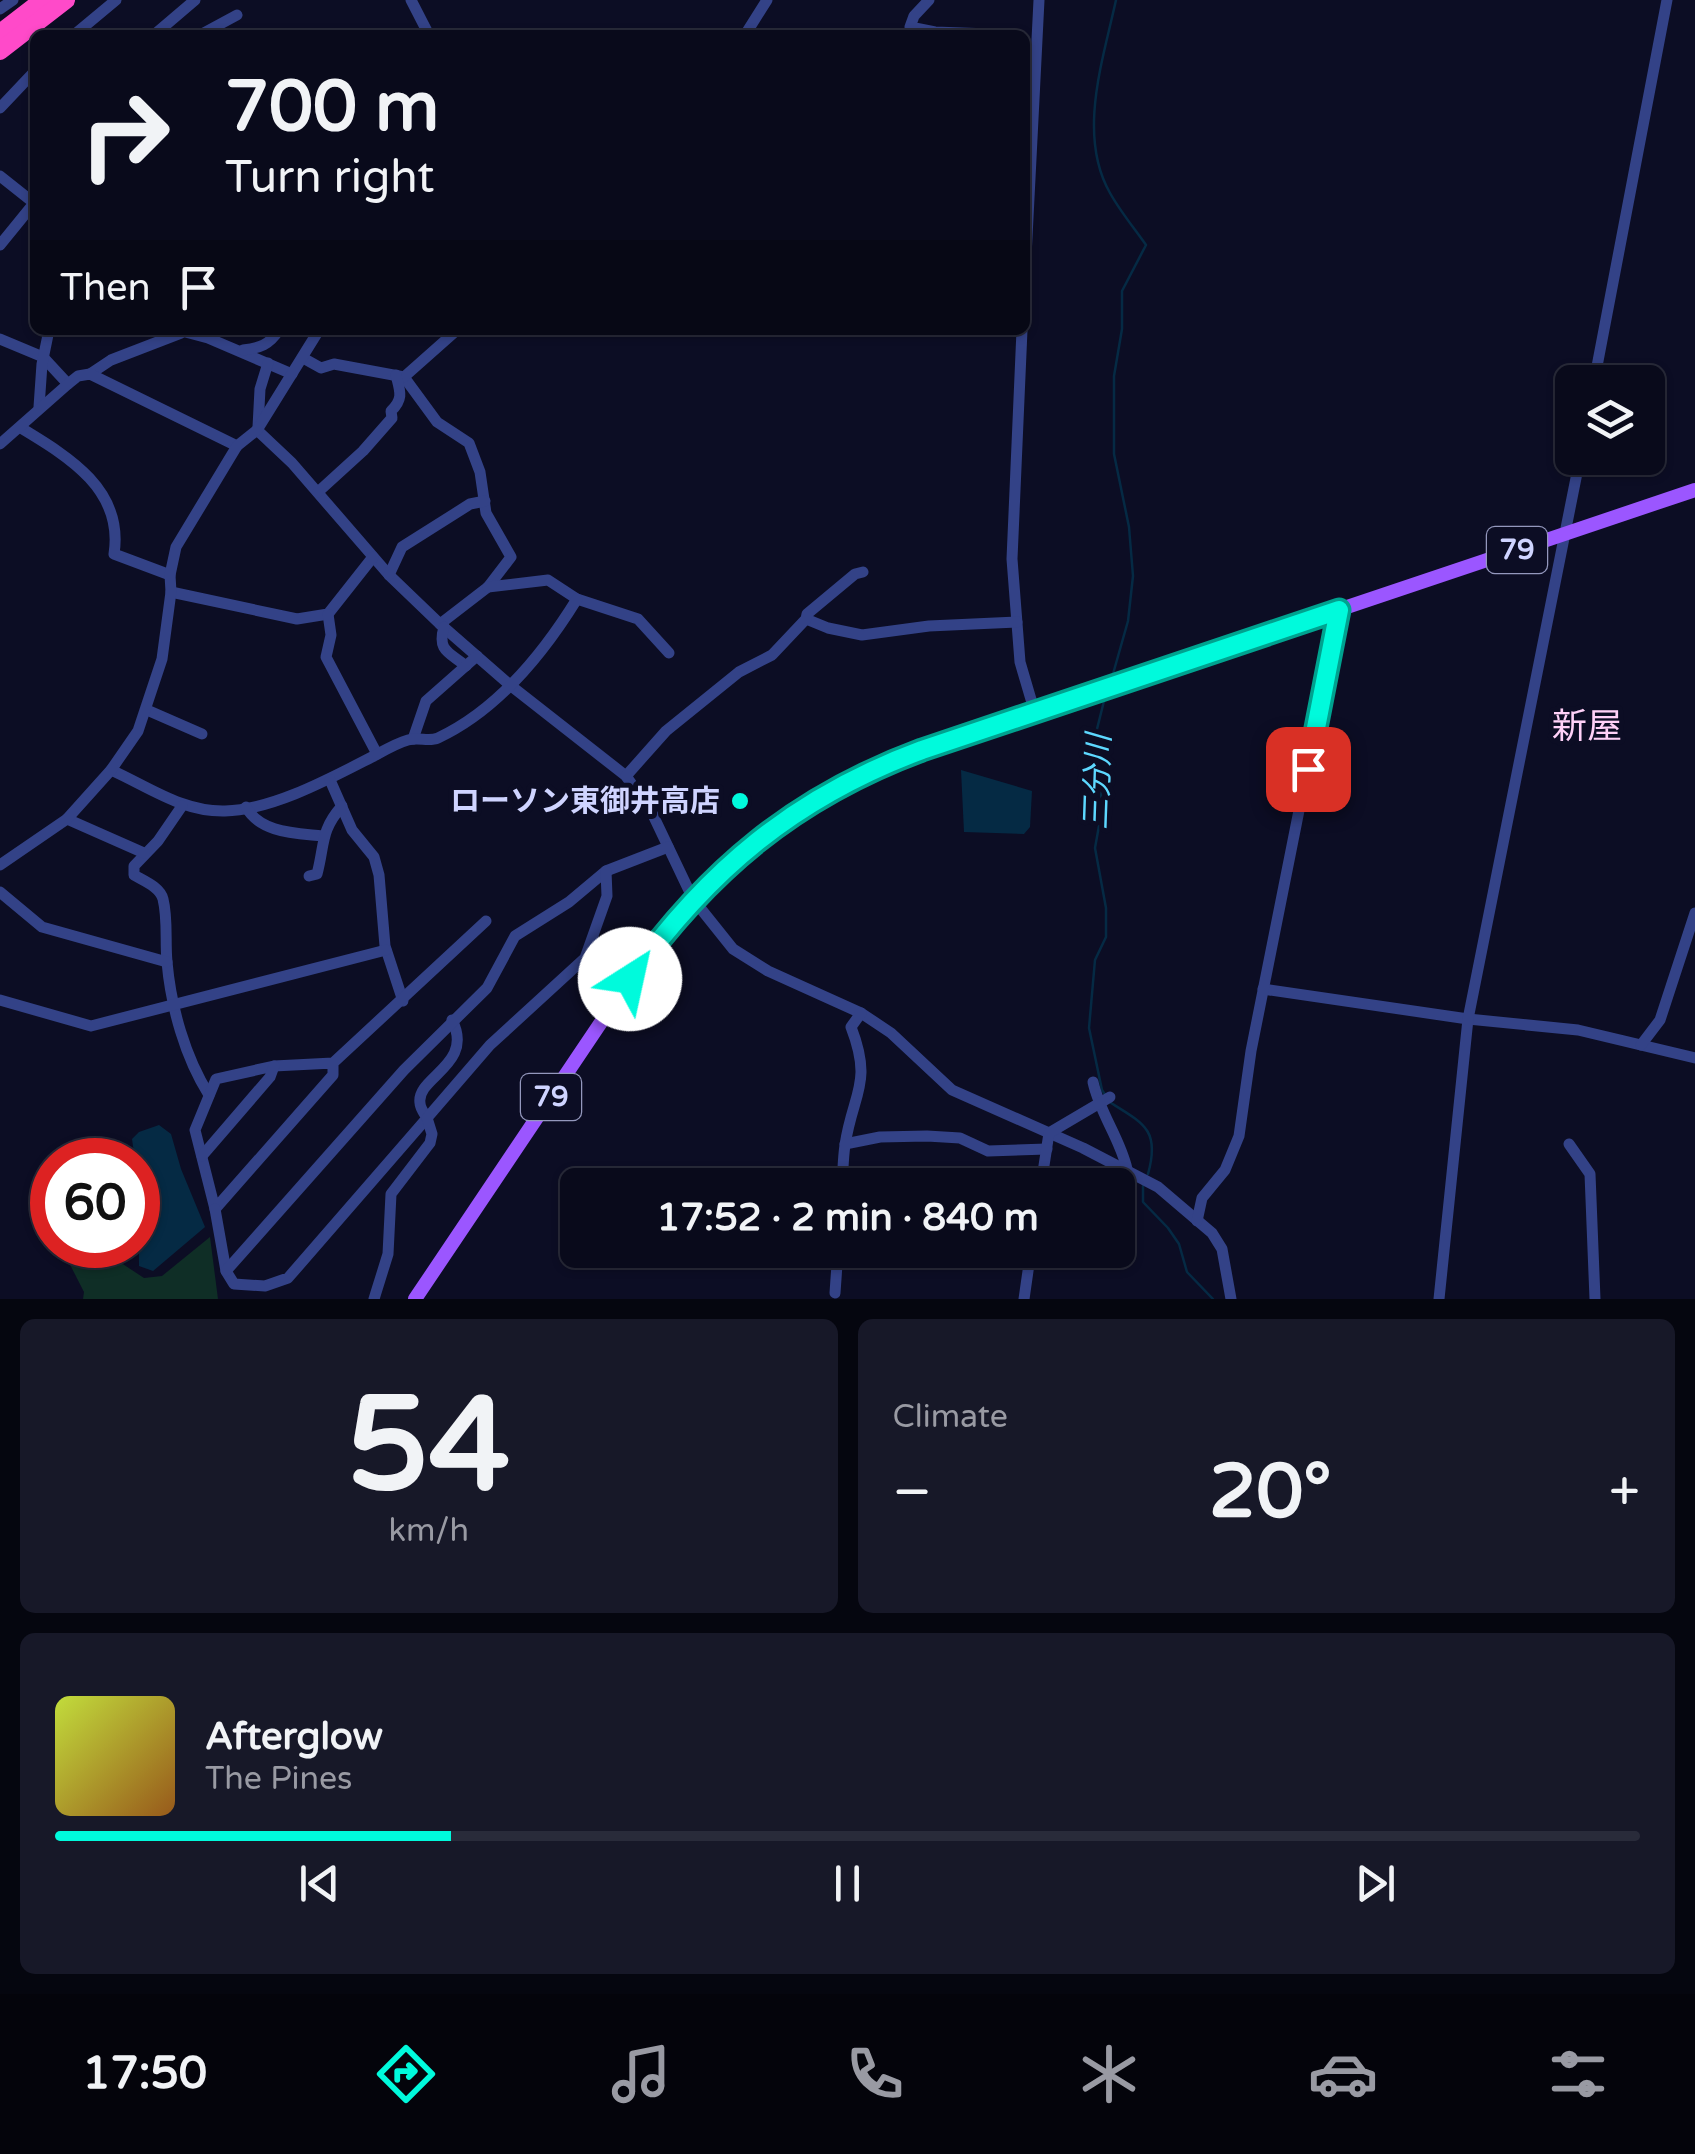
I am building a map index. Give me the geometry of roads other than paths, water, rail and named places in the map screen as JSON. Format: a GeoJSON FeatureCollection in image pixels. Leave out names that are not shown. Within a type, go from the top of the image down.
{"type":"FeatureCollection","features":[{"type":"Feature","properties":{"kind":"highway"},"geometry":{"type":"LineString","coordinates":[[0,34],[43,0]]}},
{"type":"Feature","properties":{"kind":"highway"},"geometry":{"type":"LineString","coordinates":[[0,51],[66,0]]}},
{"type":"Feature","properties":{"kind":"main road","name":"79"},"geometry":{"type":"LineString","coordinates":[[415,1299],[673,920],[773,828],[838,788],[906,756],[1695,490]]}},
{"type":"Feature","properties":{"kind":"street"},"geometry":{"type":"LineString","coordinates":[[0,9],[13,0]]}},
{"type":"Feature","properties":{"kind":"street"},"geometry":{"type":"LineString","coordinates":[[80,30],[116,0]]}},
{"type":"Feature","properties":{"kind":"street"},"geometry":{"type":"LineString","coordinates":[[160,30],[195,0]]}},
{"type":"Feature","properties":{"kind":"street"},"geometry":{"type":"LineString","coordinates":[[411,0],[427,30]]}},
{"type":"Feature","properties":{"kind":"street"},"geometry":{"type":"LineString","coordinates":[[748,30],[767,0]]}},
{"type":"Feature","properties":{"kind":"street"},"geometry":{"type":"LineString","coordinates":[[925,30],[910,27],[914,16],[929,0]]}},
{"type":"Feature","properties":{"kind":"street"},"geometry":{"type":"LineString","coordinates":[[1030,76],[1031,36],[1038,0]]}},
{"type":"Feature","properties":{"kind":"street"},"geometry":{"type":"LineString","coordinates":[[1597,365],[1668,0]]}},
{"type":"Feature","properties":{"kind":"street"},"geometry":{"type":"LineString","coordinates":[[209,30],[237,15]]}},
{"type":"Feature","properties":{"kind":"street"},"geometry":{"type":"LineString","coordinates":[[0,108],[30,76]]}},
{"type":"Feature","properties":{"kind":"street"},"geometry":{"type":"LineString","coordinates":[[0,176],[30,199]]}},
{"type":"Feature","properties":{"kind":"street"},"geometry":{"type":"LineString","coordinates":[[0,246],[30,207]]}},
{"type":"Feature","properties":{"kind":"street"},"geometry":{"type":"LineString","coordinates":[[39,408],[48,335]]}},
{"type":"Feature","properties":{"kind":"street"},"geometry":{"type":"LineString","coordinates":[[0,444],[78,376],[173,335]]}},
{"type":"Feature","properties":{"kind":"street"},"geometry":{"type":"LineString","coordinates":[[194,335],[292,374]]}},
{"type":"Feature","properties":{"kind":"street"},"geometry":{"type":"LineString","coordinates":[[234,351],[260,348],[276,335]]}},
{"type":"Feature","properties":{"kind":"street"},"geometry":{"type":"LineString","coordinates":[[0,865],[67,819],[111,770],[138,731],[162,659],[176,547],[238,446],[257,430],[316,335]]}},
{"type":"Feature","properties":{"kind":"street"},"geometry":{"type":"LineString","coordinates":[[400,376],[451,335]]}},
{"type":"Feature","properties":{"kind":"street"},"geometry":{"type":"LineString","coordinates":[[1022,335],[1012,559],[1020,662],[1035,713]]}},
{"type":"Feature","properties":{"kind":"street"},"geometry":{"type":"LineString","coordinates":[[0,339],[43,357],[68,384]]}},
{"type":"Feature","properties":{"kind":"street"},"geometry":{"type":"LineString","coordinates":[[303,358],[321,368],[334,364],[400,376],[437,422],[469,443],[480,472],[486,513],[511,557],[488,587],[442,626],[442,647],[466,666]]}},
{"type":"Feature","properties":{"kind":"street"},"geometry":{"type":"LineString","coordinates":[[268,363],[260,389],[257,430],[318,492],[389,575],[442,626],[626,776],[653,815],[693,898],[727,943],[744,958],[861,1013],[891,1034],[952,1090],[1125,1168]]}},
{"type":"Feature","properties":{"kind":"street"},"geometry":{"type":"LineString","coordinates":[[90,374],[238,446]]}},
{"type":"Feature","properties":{"kind":"street"},"geometry":{"type":"LineString","coordinates":[[318,492],[392,418],[402,396],[400,376]]}},
{"type":"Feature","properties":{"kind":"street"},"geometry":{"type":"LineString","coordinates":[[21,428],[86,473],[112,514],[117,532],[114,554],[170,576]]}},
{"type":"Feature","properties":{"kind":"street"},"geometry":{"type":"LineString","coordinates":[[1439,1299],[1468,1020],[1577,475]]}},
{"type":"Feature","properties":{"kind":"street"},"geometry":{"type":"LineString","coordinates":[[389,575],[402,547],[470,504],[485,501]]}},
{"type":"Feature","properties":{"kind":"street"},"geometry":{"type":"LineString","coordinates":[[171,592],[298,619],[328,614],[373,556]]}},
{"type":"Feature","properties":{"kind":"street"},"geometry":{"type":"LineString","coordinates":[[626,776],[666,731],[740,672],[772,655],[806,620],[807,614],[854,574],[863,572]]}},
{"type":"Feature","properties":{"kind":"street"},"geometry":{"type":"LineString","coordinates":[[488,587],[548,580],[576,599],[638,619],[669,654]]}},
{"type":"Feature","properties":{"kind":"street"},"geometry":{"type":"LineString","coordinates":[[111,770],[182,806],[226,811],[273,801],[330,780],[413,739],[433,740],[483,709],[549,644],[576,599]]}},
{"type":"Feature","properties":{"kind":"street"},"geometry":{"type":"LineString","coordinates":[[1197,1221],[1202,1198],[1225,1170],[1239,1136],[1263,989],[1339,610]]}},
{"type":"Feature","properties":{"kind":"street"},"geometry":{"type":"LineString","coordinates":[[328,614],[331,634],[326,658],[377,754]]}},
{"type":"Feature","properties":{"kind":"street"},"geometry":{"type":"LineString","coordinates":[[806,620],[862,635],[929,626],[1017,622]]}},
{"type":"Feature","properties":{"kind":"street"},"geometry":{"type":"LineString","coordinates":[[413,739],[426,701],[477,656]]}},
{"type":"Feature","properties":{"kind":"street"},"geometry":{"type":"LineString","coordinates":[[147,710],[202,734]]}},
{"type":"Feature","properties":{"kind":"street"},"geometry":{"type":"LineString","coordinates":[[330,780],[352,830],[374,858],[380,875],[386,950],[403,1000]]}},
{"type":"Feature","properties":{"kind":"street"},"geometry":{"type":"LineString","coordinates":[[182,806],[158,842],[134,866],[134,875],[156,888],[163,898],[174,1004],[193,1068],[209,1095]]}},
{"type":"Feature","properties":{"kind":"street"},"geometry":{"type":"LineString","coordinates":[[309,876],[319,870],[322,836],[342,806]]}},
{"type":"Feature","properties":{"kind":"street"},"geometry":{"type":"LineString","coordinates":[[246,807],[259,823],[322,836]]}},
{"type":"Feature","properties":{"kind":"street"},"geometry":{"type":"LineString","coordinates":[[67,819],[144,853]]}},
{"type":"Feature","properties":{"kind":"street"},"geometry":{"type":"LineString","coordinates":[[226,1270],[452,1020],[488,988],[516,936],[559,910],[606,871],[668,847]]}},
{"type":"Feature","properties":{"kind":"street"},"geometry":{"type":"LineString","coordinates":[[486,921],[333,1063],[274,1066],[216,1079],[195,1130],[216,1209],[226,1270],[234,1284],[265,1286],[288,1278],[490,1045],[586,958],[607,896],[606,871]]}},
{"type":"Feature","properties":{"kind":"street"},"geometry":{"type":"LineString","coordinates":[[0,892],[42,927],[167,962]]}},
{"type":"Feature","properties":{"kind":"street"},"geometry":{"type":"LineString","coordinates":[[1642,1047],[1660,1020],[1695,912]]}},
{"type":"Feature","properties":{"kind":"street"},"geometry":{"type":"LineString","coordinates":[[0,1000],[91,1026],[386,950]]}},
{"type":"Feature","properties":{"kind":"street"},"geometry":{"type":"LineString","coordinates":[[1263,989],[1468,1020],[1578,1030],[1695,1058]]}},
{"type":"Feature","properties":{"kind":"street"},"geometry":{"type":"LineString","coordinates":[[843,1168],[845,1144],[862,1081],[862,1055],[851,1027],[861,1013]]}},
{"type":"Feature","properties":{"kind":"street"},"geometry":{"type":"LineString","coordinates":[[374,1299],[388,1254],[391,1194],[430,1143],[432,1134],[419,1102],[422,1093],[459,1044],[452,1020]]}},
{"type":"Feature","properties":{"kind":"street"},"geometry":{"type":"LineString","coordinates":[[216,1209],[332,1074],[333,1063]]}},
{"type":"Feature","properties":{"kind":"street"},"geometry":{"type":"LineString","coordinates":[[202,1156],[270,1077],[274,1066]]}},
{"type":"Feature","properties":{"kind":"street"},"geometry":{"type":"LineString","coordinates":[[1093,1082],[1104,1101],[1127,1168]]}},
{"type":"Feature","properties":{"kind":"street"},"geometry":{"type":"LineString","coordinates":[[1049,1133],[1104,1101]]}},
{"type":"Feature","properties":{"kind":"street"},"geometry":{"type":"LineString","coordinates":[[1044,1168],[1049,1133]]}},
{"type":"Feature","properties":{"kind":"street"},"geometry":{"type":"LineString","coordinates":[[845,1144],[880,1137],[926,1136],[960,1138],[988,1151],[1047,1149]]}},
{"type":"Feature","properties":{"kind":"street"},"geometry":{"type":"LineString","coordinates":[[1569,1144],[1590,1174],[1595,1299]]}},
{"type":"Feature","properties":{"kind":"street"},"geometry":{"type":"LineString","coordinates":[[1135,1174],[1158,1187],[1212,1233],[1222,1249],[1231,1299]]}},
{"type":"Feature","properties":{"kind":"street"},"geometry":{"type":"LineString","coordinates":[[835,1294],[837,1268]]}},
{"type":"Feature","properties":{"kind":"street"},"geometry":{"type":"LineString","coordinates":[[1024,1299],[1028,1268]]}},
{"type":"Feature","properties":{"kind":"water"},"geometry":{"type":"Polygon","coordinates":[[[961,770],[1032,791],[1030,827],[1024,834],[964,832],[961,770]]]}},
{"type":"Feature","properties":{"kind":"water"},"geometry":{"type":"Polygon","coordinates":[[[159,1125],[171,1134],[205,1227],[160,1265],[160,1138],[133,1138],[159,1125]]]}},
{"type":"Feature","properties":{"kind":"waterway","name":"三分川"},"geometry":{"type":"LineString","coordinates":[[1111,681],[1128,621],[1133,576],[1129,527],[1114,454],[1114,376],[1122,329],[1122,291],[1146,245],[1110,193],[1095,147],[1096,97],[1116,0]]}},
{"type":"Feature","properties":{"kind":"waterway","name":"三分川"},"geometry":{"type":"LineString","coordinates":[[1106,693],[1097,729],[1102,809],[1095,848],[1106,908],[1106,937],[1095,960],[1089,1028],[1106,1096]]}},
{"type":"Feature","properties":{"kind":"waterway","name":"三分川"},"geometry":{"type":"LineString","coordinates":[[1111,1103],[1147,1130],[1152,1148],[1148,1174]]}},
{"type":"Feature","properties":{"kind":"waterway","name":"三分川"},"geometry":{"type":"LineString","coordinates":[[1143,1186],[1143,1202],[1179,1244],[1187,1272],[1213,1299]]}},
{"type":"Feature","properties":{"kind":"place","name":"ローソン東御井高店"},"geometry":{"type":"Point","coordinates":[740,801]}},
{"type":"Feature","properties":{"kind":"district","name":"新屋"},"geometry":{"type":"Point","coordinates":[1587,727]}}]}
